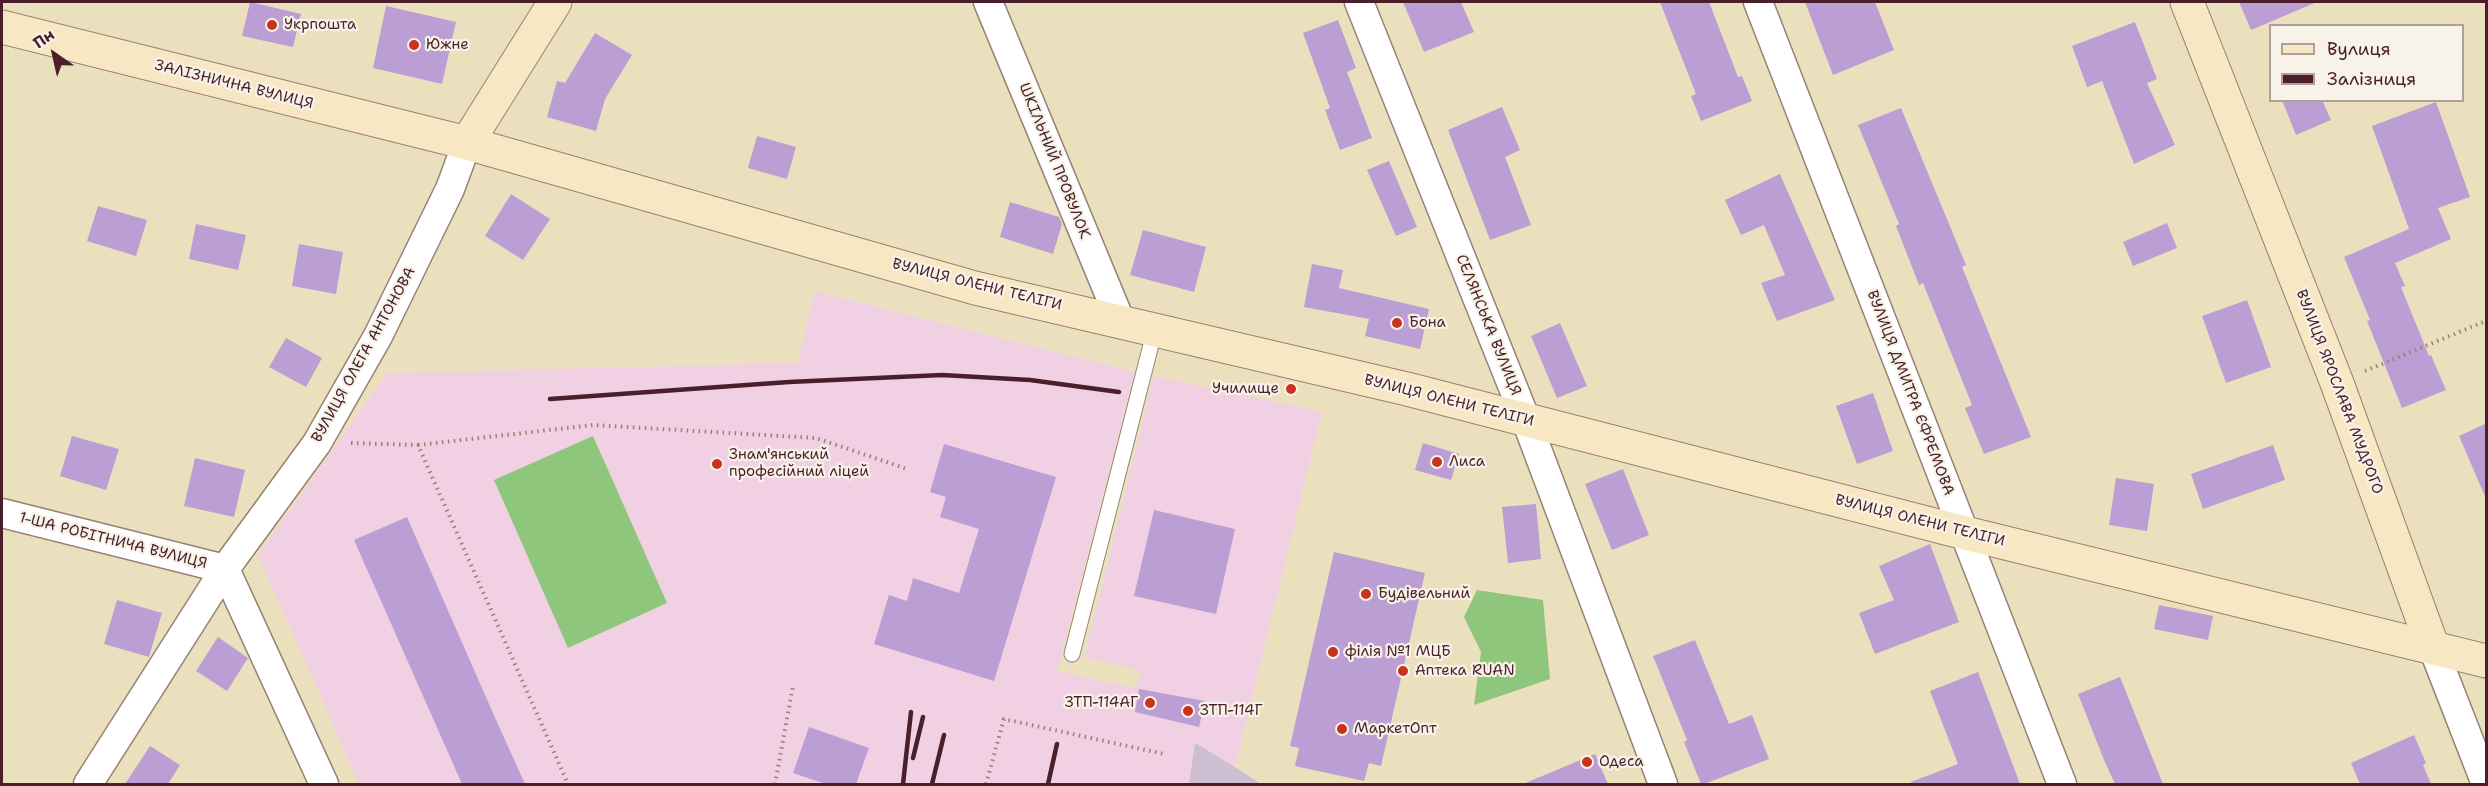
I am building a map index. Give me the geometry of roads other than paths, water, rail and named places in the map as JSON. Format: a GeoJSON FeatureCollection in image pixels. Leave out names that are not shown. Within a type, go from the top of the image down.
{"type":"FeatureCollection","features":[{"type":"Feature","properties":{"kind":"street","name":"ВУЛИЦЯ ОЛЕГА АНТОНОВА"},"geometry":{"type":"LineString","coordinates":[[88,784],[225,568],[317,443],[378,336],[450,189],[467,143],[555,2]]}},
{"type":"Feature","properties":{"kind":"street","name":"ШКІЛЬНИЙ ПРОВУЛОК"},"geometry":{"type":"LineString","coordinates":[[988,2],[1120,320]]}},
{"type":"Feature","properties":{"kind":"street","name":"СЕЛЯНСЬКА ВУЛИЦЯ"},"geometry":{"type":"LineString","coordinates":[[1359,2],[1526,420],[1664,784]]}},
{"type":"Feature","properties":{"kind":"street","name":"ВУЛИЦЯ ДМИТРА ЄФРЕМОВА"},"geometry":{"type":"LineString","coordinates":[[1758,2],[2062,784]]}},
{"type":"Feature","properties":{"kind":"street","name":"ВУЛИЦЯ ЯРОСЛАВА МУДРОГО"},"geometry":{"type":"LineString","coordinates":[[2187,2],[2337,383],[2433,648],[2486,784]]}},
{"type":"Feature","properties":{"kind":"street","name":"ЗАЛІЗНИЧНА ВУЛИЦЯ"},"geometry":{"type":"LineString","coordinates":[[2,27],[467,143]]}},
{"type":"Feature","properties":{"kind":"street","name":"ВУЛИЦЯ ОЛЕНИ ТЕЛІГИ"},"geometry":{"type":"LineString","coordinates":[[467,143],[975,288],[1120,320],[1526,420],[1965,533],[2487,662]]}},
{"type":"Feature","properties":{"kind":"street","name":"1-ША РОБІТНИЧА ВУЛИЦЯ"},"geometry":{"type":"LineString","coordinates":[[2,513],[225,568]]}},
{"type":"Feature","properties":{"kind":"street"},"geometry":{"type":"LineString","coordinates":[[225,568],[324,784]]}},
{"type":"Feature","properties":{"kind":"lane"},"geometry":{"type":"LineString","coordinates":[[1072,654],[1155,329]]}},
{"type":"Feature","properties":{"kind":"railway"},"geometry":{"type":"LineString","coordinates":[[550,399],[789,382],[942,375],[1030,380],[1119,392]]}},
{"type":"Feature","properties":{"kind":"railway"},"geometry":{"type":"LineString","coordinates":[[903,784],[911,712]]}},
{"type":"Feature","properties":{"kind":"railway"},"geometry":{"type":"LineString","coordinates":[[913,758],[923,717]]}},
{"type":"Feature","properties":{"kind":"railway"},"geometry":{"type":"LineString","coordinates":[[932,784],[944,735]]}},
{"type":"Feature","properties":{"kind":"railway"},"geometry":{"type":"LineString","coordinates":[[1048,784],[1057,744]]}},
{"type":"Feature","properties":{"kind":"place","name":"Укрпошта"},"geometry":{"type":"Point","coordinates":[272,25]}},
{"type":"Feature","properties":{"kind":"place","name":"Южне"},"geometry":{"type":"Point","coordinates":[414,45]}},
{"type":"Feature","properties":{"kind":"place","name":"Бона"},"geometry":{"type":"Point","coordinates":[1397,323]}},
{"type":"Feature","properties":{"kind":"place","name":"Училище"},"geometry":{"type":"Point","coordinates":[1291,389]}},
{"type":"Feature","properties":{"kind":"place","name":"Лиса"},"geometry":{"type":"Point","coordinates":[1437,462]}},
{"type":"Feature","properties":{"kind":"place","name":"Знам'янський професійний ліцей"},"geometry":{"type":"Point","coordinates":[717,464]}},
{"type":"Feature","properties":{"kind":"place","name":"Будівельний"},"geometry":{"type":"Point","coordinates":[1366,594]}},
{"type":"Feature","properties":{"kind":"place","name":"філія №1 МЦБ"},"geometry":{"type":"Point","coordinates":[1333,652]}},
{"type":"Feature","properties":{"kind":"place","name":"Аптека RUAN"},"geometry":{"type":"Point","coordinates":[1403,671]}},
{"type":"Feature","properties":{"kind":"place","name":"ЗТП-114АГ"},"geometry":{"type":"Point","coordinates":[1150,703]}},
{"type":"Feature","properties":{"kind":"place","name":"ЗТП-114Г"},"geometry":{"type":"Point","coordinates":[1188,711]}},
{"type":"Feature","properties":{"kind":"place","name":"МаркетОпт"},"geometry":{"type":"Point","coordinates":[1342,729]}},
{"type":"Feature","properties":{"kind":"place","name":"Одеса"},"geometry":{"type":"Point","coordinates":[1587,762]}}]}
